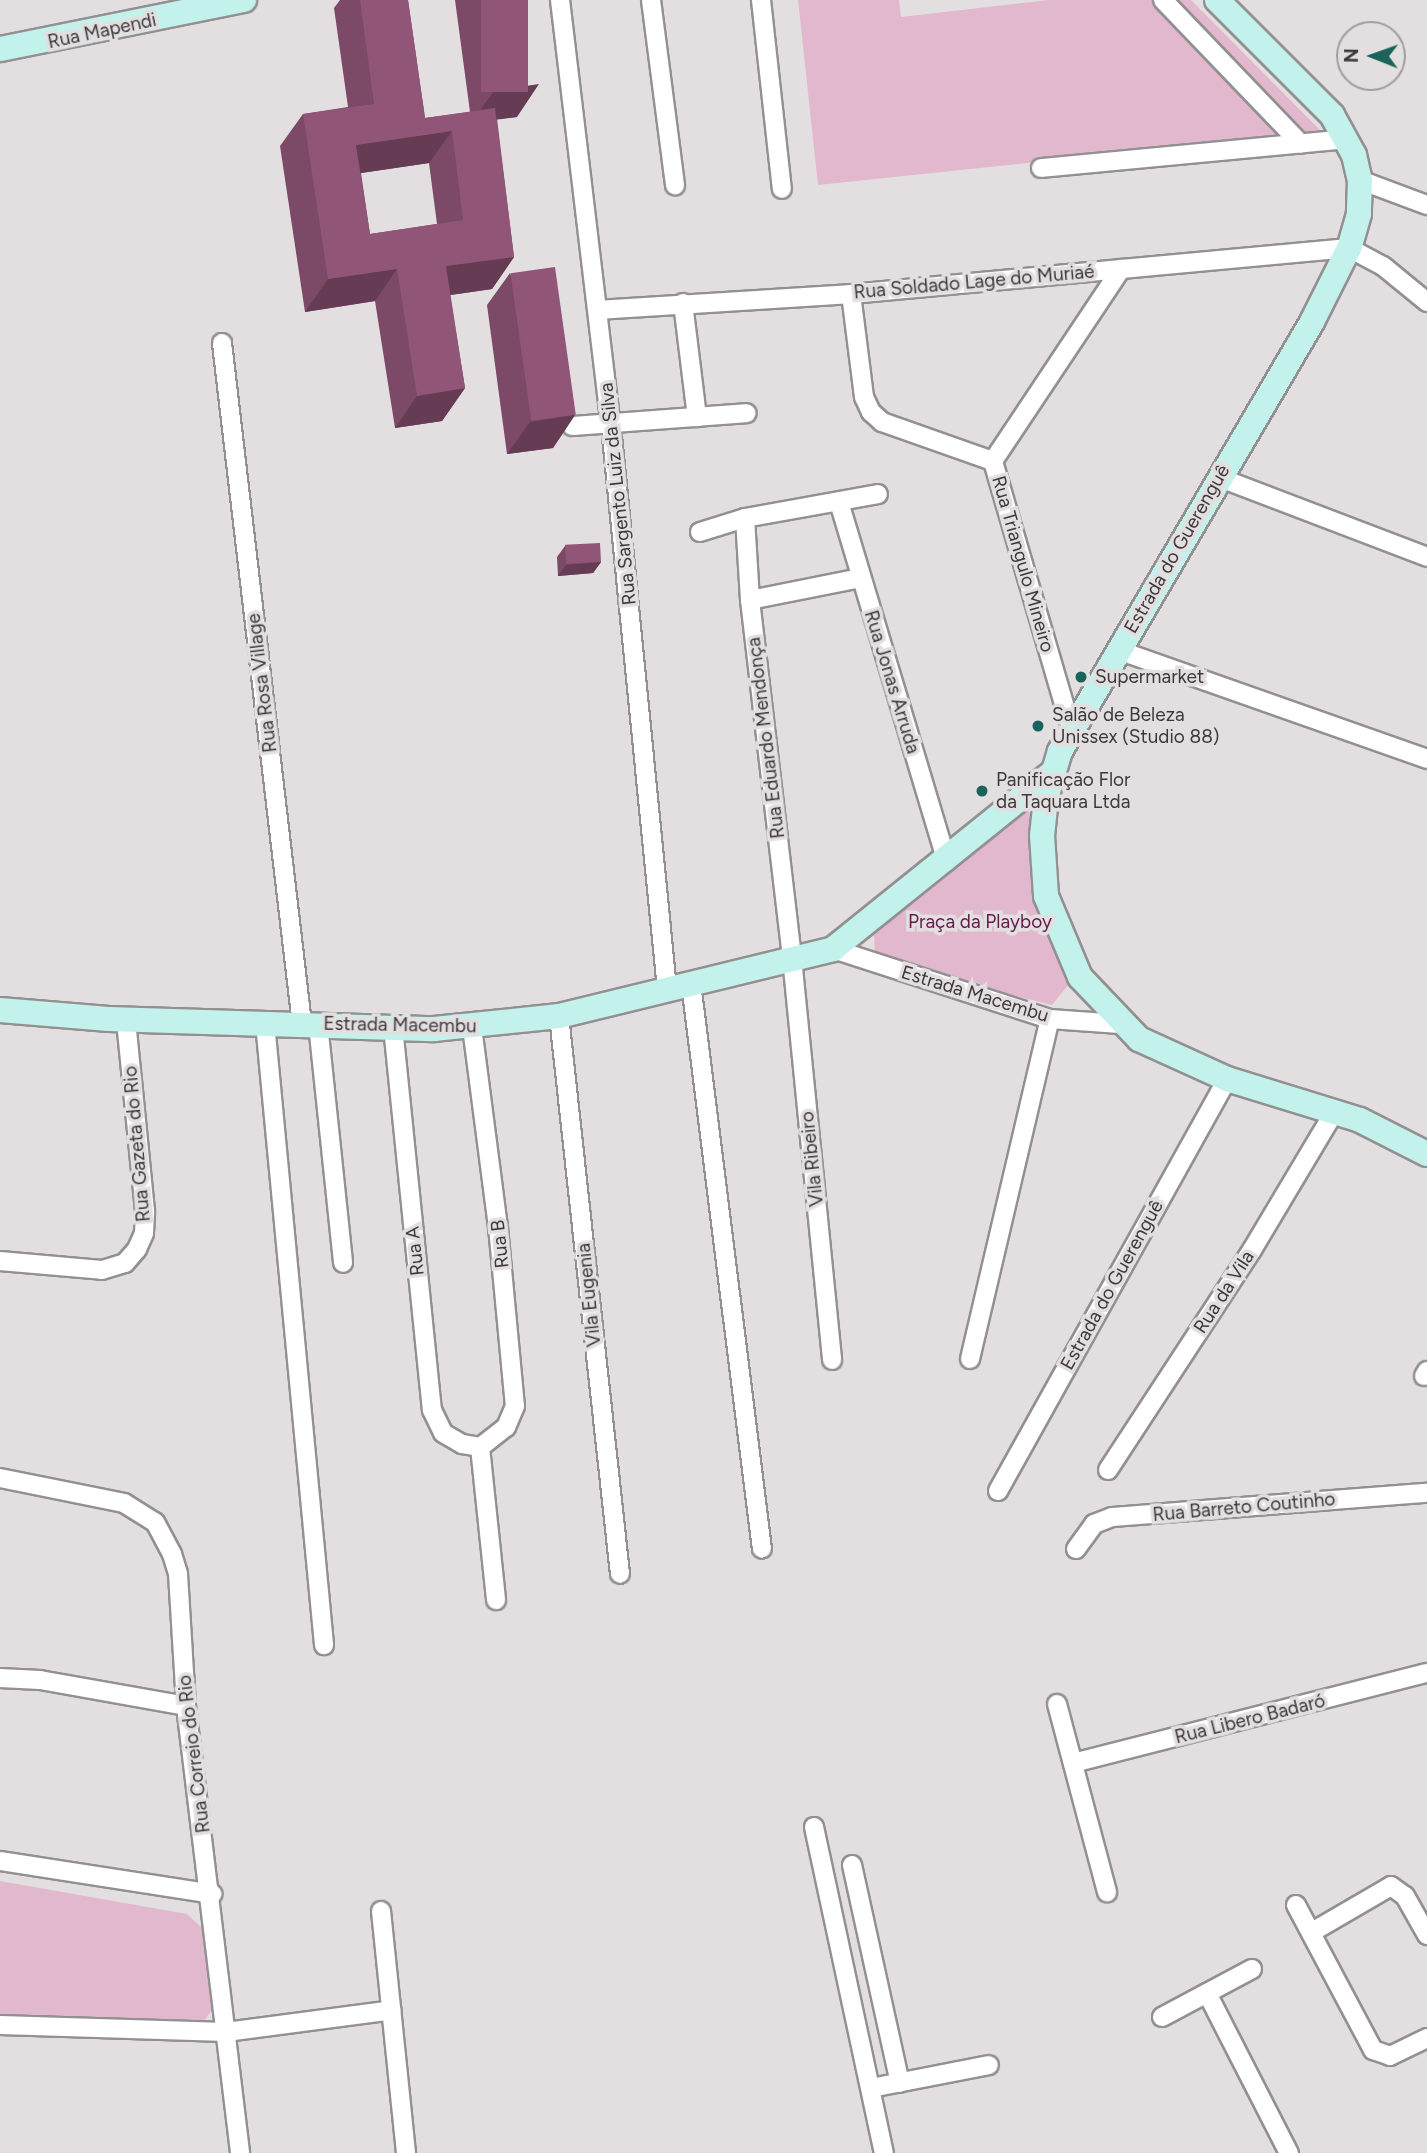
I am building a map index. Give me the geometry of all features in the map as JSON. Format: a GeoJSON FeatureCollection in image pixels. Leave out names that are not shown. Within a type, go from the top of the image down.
{"type":"FeatureCollection","features":[{"type":"Feature","properties":{"kind":"main road","name":"Rua Mapendi"},"geometry":{"type":"LineString","coordinates":[[0,48],[37,45],[244,0]]}},
{"type":"Feature","properties":{"kind":"main road","name":"Estrada do Guerenguê"},"geometry":{"type":"LineString","coordinates":[[1217,0],[1320,101],[1347,139],[1360,180],[1360,206],[1349,248],[1312,322],[1071,728],[1052,773],[1042,835],[1046,896],[1080,977],[1120,1024],[1161,1053],[1227,1079],[1335,1111],[1387,1130],[1427,1154]]}},
{"type":"Feature","properties":{"kind":"main road","name":"Estrada Macembu"},"geometry":{"type":"LineString","coordinates":[[0,1010],[126,1019],[393,1027],[472,1027],[559,1016],[833,949],[947,861],[1052,773]]}},
{"type":"Feature","properties":{"kind":"street","name":"Rua Sargento Luiz da Silva"},"geometry":{"type":"LineString","coordinates":[[560,0],[611,426],[667,989]]}},
{"type":"Feature","properties":{"kind":"street"},"geometry":{"type":"LineString","coordinates":[[651,0],[675,185]]}},
{"type":"Feature","properties":{"kind":"street"},"geometry":{"type":"LineString","coordinates":[[761,0],[782,190]]}},
{"type":"Feature","properties":{"kind":"street"},"geometry":{"type":"LineString","coordinates":[[1163,0],[1301,144]]}},
{"type":"Feature","properties":{"kind":"street"},"geometry":{"type":"LineString","coordinates":[[1041,168],[1347,139]]}},
{"type":"Feature","properties":{"kind":"street"},"geometry":{"type":"LineString","coordinates":[[1360,180],[1427,205]]}},
{"type":"Feature","properties":{"kind":"street","name":"Rua Soldado Lage do Muriaé"},"geometry":{"type":"LineString","coordinates":[[598,310],[851,294],[1349,248]]}},
{"type":"Feature","properties":{"kind":"street"},"geometry":{"type":"LineString","coordinates":[[1349,248],[1383,267],[1427,302]]}},
{"type":"Feature","properties":{"kind":"street","name":"Rua Triangulo Mineiro"},"geometry":{"type":"LineString","coordinates":[[1071,728],[993,461],[1121,269]]}},
{"type":"Feature","properties":{"kind":"street"},"geometry":{"type":"LineString","coordinates":[[851,294],[864,397],[871,412],[882,422],[993,461]]}},
{"type":"Feature","properties":{"kind":"street"},"geometry":{"type":"LineString","coordinates":[[683,303],[697,417]]}},
{"type":"Feature","properties":{"kind":"street","name":"Rua Rosa Village"},"geometry":{"type":"LineString","coordinates":[[222,343],[343,1263]]}},
{"type":"Feature","properties":{"kind":"street"},"geometry":{"type":"LineString","coordinates":[[572,426],[611,426],[747,413]]}},
{"type":"Feature","properties":{"kind":"street"},"geometry":{"type":"LineString","coordinates":[[1219,477],[1427,557]]}},
{"type":"Feature","properties":{"kind":"street"},"geometry":{"type":"LineString","coordinates":[[700,531],[745,518],[878,494]]}},
{"type":"Feature","properties":{"kind":"street","name":"Rua Jonas Arruda"},"geometry":{"type":"LineString","coordinates":[[839,502],[947,861]]}},
{"type":"Feature","properties":{"kind":"street","name":"Rua Eduardo Mendonça"},"geometry":{"type":"LineString","coordinates":[[745,518],[750,600],[792,958]]}},
{"type":"Feature","properties":{"kind":"street"},"geometry":{"type":"LineString","coordinates":[[750,600],[860,578]]}},
{"type":"Feature","properties":{"kind":"street"},"geometry":{"type":"LineString","coordinates":[[1118,650],[1427,759]]}},
{"type":"Feature","properties":{"kind":"street","name":"Estrada Macembu"},"geometry":{"type":"LineString","coordinates":[[833,949],[1050,1019],[1120,1024]]}},
{"type":"Feature","properties":{"kind":"street","name":"Vila Ribeiro"},"geometry":{"type":"LineString","coordinates":[[792,958],[832,1360]]}},
{"type":"Feature","properties":{"kind":"street"},"geometry":{"type":"LineString","coordinates":[[691,983],[762,1549]]}},
{"type":"Feature","properties":{"kind":"street","name":"Vila Eugenia"},"geometry":{"type":"LineString","coordinates":[[559,1016],[620,1574]]}},
{"type":"Feature","properties":{"kind":"street","name":"Rua Gazeta do Rio"},"geometry":{"type":"LineString","coordinates":[[0,1261],[102,1270],[125,1263],[136,1249],[144,1233],[145,1211],[126,1019]]}},
{"type":"Feature","properties":{"kind":"street"},"geometry":{"type":"LineString","coordinates":[[970,1359],[1050,1019]]}},
{"type":"Feature","properties":{"kind":"street"},"geometry":{"type":"LineString","coordinates":[[265,1023],[324,1645]]}},
{"type":"Feature","properties":{"kind":"street","name":"Rua A"},"geometry":{"type":"LineString","coordinates":[[393,1027],[432,1410],[443,1433],[462,1444],[480,1447]]}},
{"type":"Feature","properties":{"kind":"street","name":"Rua B"},"geometry":{"type":"LineString","coordinates":[[472,1027],[498,1227],[515,1406],[506,1427],[480,1447]]}},
{"type":"Feature","properties":{"kind":"street","name":"Estrada do Guerenguê"},"geometry":{"type":"LineString","coordinates":[[998,1491],[1227,1079]]}},
{"type":"Feature","properties":{"kind":"street","name":"Rua da Vila"},"geometry":{"type":"LineString","coordinates":[[1108,1470],[1252,1250],[1335,1111]]}},
{"type":"Feature","properties":{"kind":"street"},"geometry":{"type":"LineString","coordinates":[[480,1447],[496,1600]]}},
{"type":"Feature","properties":{"kind":"street","name":"Rua Correio do Rio"},"geometry":{"type":"LineString","coordinates":[[0,1478],[124,1503],[155,1522],[166,1538],[178,1574],[186,1706],[212,1894],[240,2153]]}},
{"type":"Feature","properties":{"kind":"street","name":"Rua Barreto Coutinho"},"geometry":{"type":"LineString","coordinates":[[1076,1549],[1094,1524],[1112,1517],[1427,1493]]}},
{"type":"Feature","properties":{"kind":"street","name":"Rua Libero Badaró"},"geometry":{"type":"LineString","coordinates":[[1073,1763],[1427,1674]]}},
{"type":"Feature","properties":{"kind":"street"},"geometry":{"type":"LineString","coordinates":[[0,1678],[40,1679],[186,1706]]}},
{"type":"Feature","properties":{"kind":"street"},"geometry":{"type":"LineString","coordinates":[[1057,1704],[1107,1892]]}},
{"type":"Feature","properties":{"kind":"street"},"geometry":{"type":"LineString","coordinates":[[814,1827],[884,2153]]}},
{"type":"Feature","properties":{"kind":"street"},"geometry":{"type":"LineString","coordinates":[[0,1861],[212,1894]]}},
{"type":"Feature","properties":{"kind":"street"},"geometry":{"type":"LineString","coordinates":[[852,1865],[900,2083]]}},
{"type":"Feature","properties":{"kind":"street"},"geometry":{"type":"LineString","coordinates":[[1312,1932],[1381,1888],[1397,1887],[1427,1935]]}},
{"type":"Feature","properties":{"kind":"street"},"geometry":{"type":"LineString","coordinates":[[1296,1905],[1378,2055],[1396,2054],[1427,2038]]}},
{"type":"Feature","properties":{"kind":"street"},"geometry":{"type":"LineString","coordinates":[[381,1910],[406,2153]]}},
{"type":"Feature","properties":{"kind":"street"},"geometry":{"type":"LineString","coordinates":[[1162,2017],[1252,1969]]}},
{"type":"Feature","properties":{"kind":"street"},"geometry":{"type":"LineString","coordinates":[[1207,1993],[1289,2153]]}},
{"type":"Feature","properties":{"kind":"street"},"geometry":{"type":"LineString","coordinates":[[0,2025],[226,2032],[392,2010]]}},
{"type":"Feature","properties":{"kind":"street"},"geometry":{"type":"LineString","coordinates":[[870,2088],[989,2065]]}},
{"type":"Feature","properties":{"kind":"green space"},"geometry":{"type":"Polygon","coordinates":[[[798,0],[899,0],[901,17],[1049,0],[1191,0],[1322,132],[818,185],[798,0]]]}},
{"type":"Feature","properties":{"kind":"green space","name":"Praça da Playboy"},"geometry":{"type":"Polygon","coordinates":[[[1043,788],[1038,807],[1077,974],[1052,1005],[875,961],[874,932],[880,919],[1043,788]]]}},
{"type":"Feature","properties":{"kind":"green space"},"geometry":{"type":"Polygon","coordinates":[[[0,1881],[187,1914],[203,1929],[212,2010],[202,2024],[0,2015],[0,1881]]]}},
{"type":"Feature","properties":{"kind":"building"},"geometry":{"type":"Polygon","coordinates":[[[360,0],[408,0],[425,118],[495,108],[514,257],[446,266],[465,388],[417,396],[397,269],[328,279],[303,114],[374,104],[360,0]],[[452,131],[356,145],[370,234],[463,220],[452,131]]]}},
{"type":"Feature","properties":{"kind":"building"},"geometry":{"type":"Polygon","coordinates":[[[481,0],[528,0],[528,92],[481,92],[481,0]]]}},
{"type":"Feature","properties":{"kind":"building"},"geometry":{"type":"Polygon","coordinates":[[[555,267],[576,415],[531,421],[510,273],[555,267]]]}},
{"type":"Feature","properties":{"kind":"building"},"geometry":{"type":"Polygon","coordinates":[[[600,543],[601,562],[566,564],[565,545],[600,543]]]}},
{"type":"Feature","properties":{"kind":"place","name":"Supermarket"},"geometry":{"type":"Point","coordinates":[1081,677]}},
{"type":"Feature","properties":{"kind":"place","name":"Salão de Beleza Unissex (Studio 88)"},"geometry":{"type":"Point","coordinates":[1038,726]}},
{"type":"Feature","properties":{"kind":"place","name":"Panificação Flor da Taquara Ltda"},"geometry":{"type":"Point","coordinates":[982,791]}}]}
